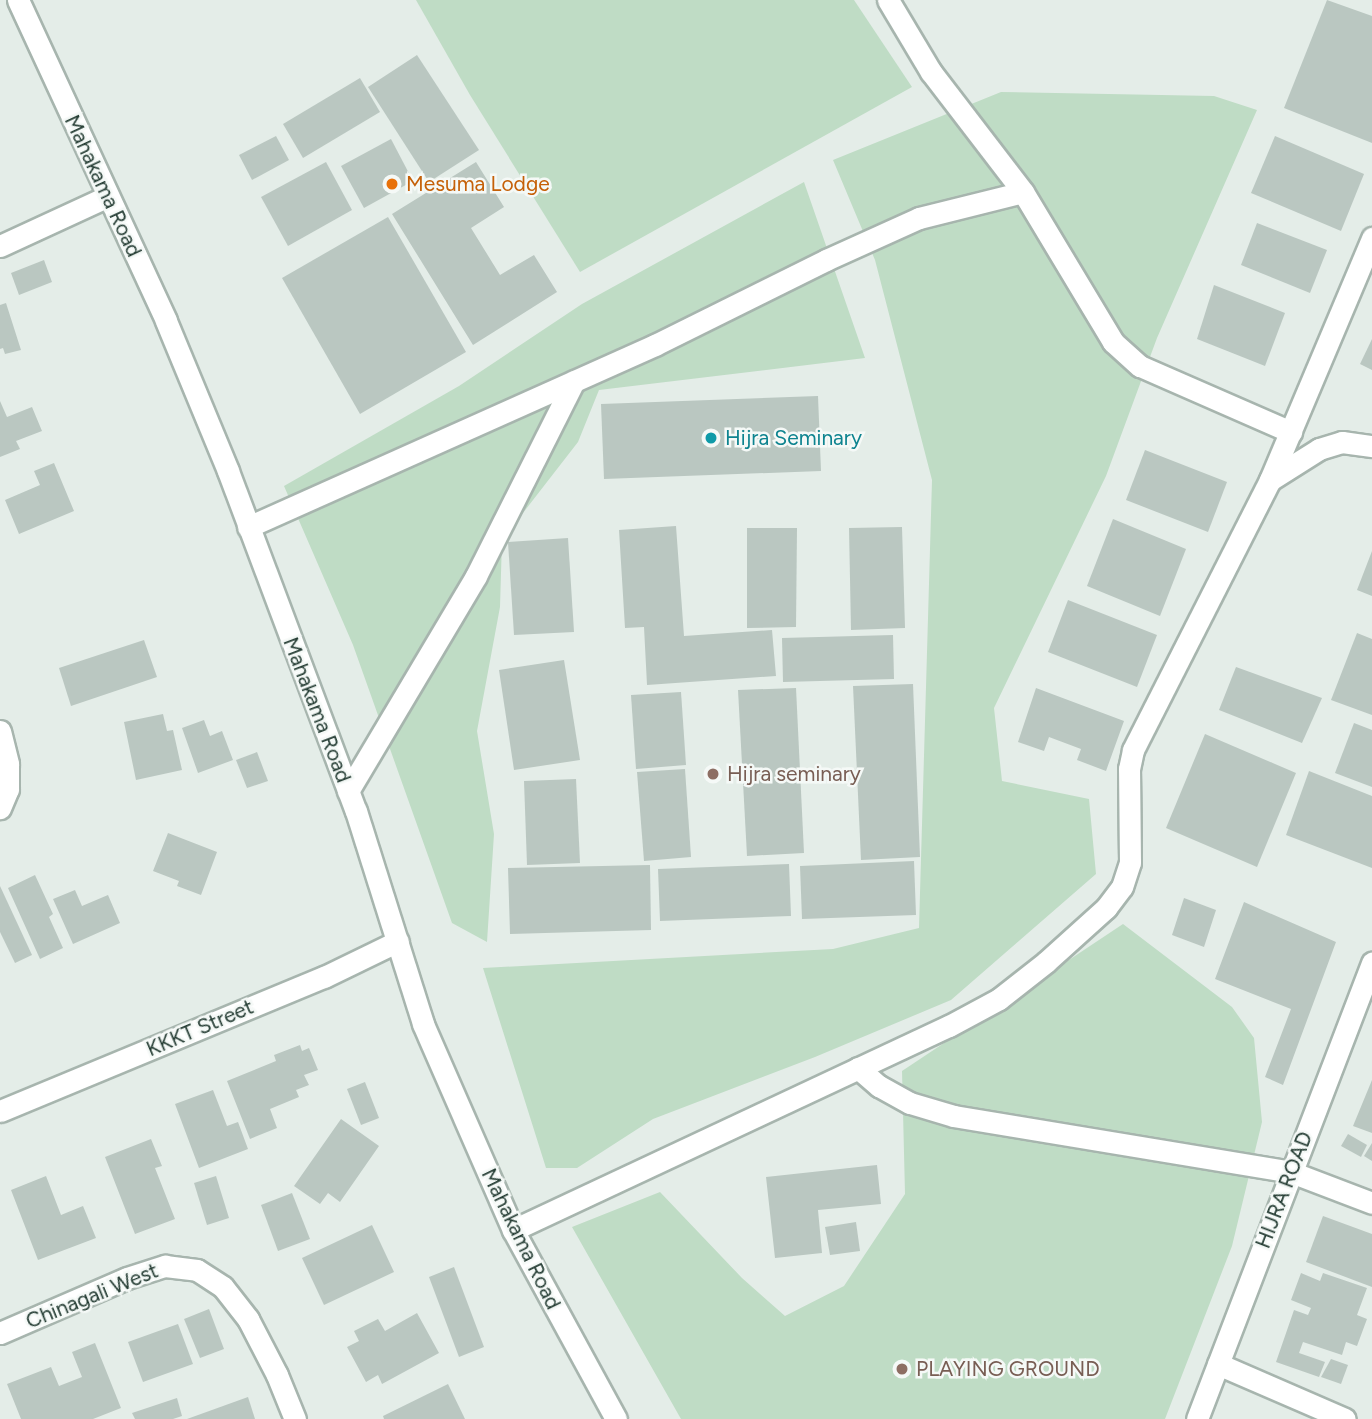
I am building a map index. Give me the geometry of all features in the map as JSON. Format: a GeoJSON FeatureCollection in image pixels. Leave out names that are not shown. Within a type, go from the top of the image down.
{"type":"FeatureCollection","features":[{"type":"Feature","properties":{"kind":"street","name":"Mahakama Road"},"geometry":{"type":"LineString","coordinates":[[18,0],[106,197],[166,321],[248,527],[348,791],[423,1024],[513,1230],[616,1419]]}},
{"type":"Feature","properties":{"kind":"street"},"geometry":{"type":"LineString","coordinates":[[888,0],[931,72],[1023,192],[1101,325],[1126,355],[1140,366],[1291,432]]}},
{"type":"Feature","properties":{"kind":"street"},"geometry":{"type":"LineString","coordinates":[[248,527],[656,345],[826,260],[919,218],[1023,192]]}},
{"type":"Feature","properties":{"kind":"street"},"geometry":{"type":"LineString","coordinates":[[0,246],[106,197]]}},
{"type":"Feature","properties":{"kind":"street"},"geometry":{"type":"LineString","coordinates":[[513,1230],[999,999],[1046,962],[1106,908],[1122,887],[1130,862],[1129,769],[1133,750],[1270,480],[1372,238]]}},
{"type":"Feature","properties":{"kind":"street"},"geometry":{"type":"LineString","coordinates":[[348,791],[476,576],[574,381]]}},
{"type":"Feature","properties":{"kind":"street"},"geometry":{"type":"LineString","coordinates":[[1270,480],[1319,449],[1342,442],[1372,446]]}},
{"type":"Feature","properties":{"kind":"street"},"geometry":{"type":"LineString","coordinates":[[0,731],[8,764],[8,789],[0,808]]}},
{"type":"Feature","properties":{"kind":"street","name":"KKKT Street"},"geometry":{"type":"LineString","coordinates":[[0,1111],[324,977],[398,941]]}},
{"type":"Feature","properties":{"kind":"street","name":"HIJRA ROAD"},"geometry":{"type":"LineString","coordinates":[[1197,1419],[1372,962]]}},
{"type":"Feature","properties":{"kind":"street"},"geometry":{"type":"LineString","coordinates":[[858,1068],[879,1086],[910,1103],[954,1116],[1291,1172],[1372,1203]]}},
{"type":"Feature","properties":{"kind":"street","name":"Chinagali West"},"geometry":{"type":"LineString","coordinates":[[0,1333],[127,1278],[166,1266],[197,1270],[223,1287],[248,1320],[277,1375],[295,1419]]}},
{"type":"Feature","properties":{"kind":"street"},"geometry":{"type":"LineString","coordinates":[[1218,1364],[1345,1419]]}},
{"type":"Feature","properties":{"kind":"green space"},"geometry":{"type":"Polygon","coordinates":[[[416,0],[854,0],[912,87],[580,272],[470,95],[416,0]]]}},
{"type":"Feature","properties":{"kind":"green space"},"geometry":{"type":"Polygon","coordinates":[[[1001,92],[1214,96],[1257,110],[1157,338],[1106,476],[994,708],[1002,781],[1089,799],[1096,874],[951,1000],[815,1057],[653,1119],[577,1168],[546,1168],[483,968],[833,949],[919,928],[932,480],[875,260],[833,160],[1001,92]]]}},
{"type":"Feature","properties":{"kind":"green space"},"geometry":{"type":"Polygon","coordinates":[[[804,182],[865,358],[599,390],[578,442],[502,540],[500,607],[477,731],[494,834],[487,942],[452,923],[353,645],[284,486],[459,386],[582,304],[804,182]]]}},
{"type":"Feature","properties":{"kind":"green space"},"geometry":{"type":"Polygon","coordinates":[[[1123,924],[1232,1007],[1254,1038],[1262,1122],[1232,1246],[1165,1419],[681,1419],[572,1227],[660,1192],[742,1278],[785,1316],[844,1286],[905,1194],[902,1071],[1123,924]]]}},
{"type":"Feature","properties":{"kind":"building"},"geometry":{"type":"Polygon","coordinates":[[[1327,0],[1372,16],[1372,143],[1284,108],[1327,0]]]}},
{"type":"Feature","properties":{"kind":"building"},"geometry":{"type":"Polygon","coordinates":[[[417,55],[479,150],[429,182],[368,87],[417,55]]]}},
{"type":"Feature","properties":{"kind":"building"},"geometry":{"type":"Polygon","coordinates":[[[360,78],[380,112],[303,158],[283,124],[360,78]]]}},
{"type":"Feature","properties":{"kind":"building"},"geometry":{"type":"Polygon","coordinates":[[[276,136],[289,160],[252,180],[239,155],[276,136]]]}},
{"type":"Feature","properties":{"kind":"building"},"geometry":{"type":"Polygon","coordinates":[[[1275,136],[1364,174],[1341,231],[1251,193],[1275,136]]]}},
{"type":"Feature","properties":{"kind":"building"},"geometry":{"type":"Polygon","coordinates":[[[391,139],[413,181],[364,208],[341,166],[391,139]]]}},
{"type":"Feature","properties":{"kind":"building"},"geometry":{"type":"Polygon","coordinates":[[[326,162],[352,210],[288,246],[261,197],[326,162]]]}},
{"type":"Feature","properties":{"kind":"building"},"geometry":{"type":"Polygon","coordinates":[[[476,162],[504,207],[471,228],[500,275],[534,255],[557,292],[473,345],[392,214],[476,162]]]}},
{"type":"Feature","properties":{"kind":"building"},"geometry":{"type":"Polygon","coordinates":[[[388,217],[466,352],[360,414],[282,278],[388,217]]]}},
{"type":"Feature","properties":{"kind":"building"},"geometry":{"type":"Polygon","coordinates":[[[1257,223],[1327,250],[1310,293],[1241,265],[1257,223]]]}},
{"type":"Feature","properties":{"kind":"building"},"geometry":{"type":"Polygon","coordinates":[[[44,260],[52,282],[19,295],[11,273],[44,260]]]}},
{"type":"Feature","properties":{"kind":"building"},"geometry":{"type":"Polygon","coordinates":[[[1214,285],[1285,313],[1265,366],[1197,339],[1214,285]]]}},
{"type":"Feature","properties":{"kind":"building"},"geometry":{"type":"Polygon","coordinates":[[[6,303],[21,350],[5,354],[3,348],[0,349],[0,305],[6,303]]]}},
{"type":"Feature","properties":{"kind":"building"},"geometry":{"type":"Polygon","coordinates":[[[1372,339],[1372,370],[1360,364],[1372,339]]]}},
{"type":"Feature","properties":{"kind":"building","name":"Hijra Seminary"},"geometry":{"type":"Polygon","coordinates":[[[818,396],[821,471],[604,479],[601,404],[818,396]]]}},
{"type":"Feature","properties":{"kind":"building"},"geometry":{"type":"Polygon","coordinates":[[[0,401],[7,417],[32,407],[42,431],[16,441],[20,449],[0,457],[0,401]]]}},
{"type":"Feature","properties":{"kind":"building"},"geometry":{"type":"Polygon","coordinates":[[[1145,450],[1227,482],[1208,532],[1126,500],[1145,450]]]}},
{"type":"Feature","properties":{"kind":"building"},"geometry":{"type":"Polygon","coordinates":[[[54,463],[74,511],[19,534],[5,500],[40,485],[34,471],[54,463]]]}},
{"type":"Feature","properties":{"kind":"building"},"geometry":{"type":"Polygon","coordinates":[[[1113,519],[1186,549],[1160,616],[1087,586],[1113,519]]]}},
{"type":"Feature","properties":{"kind":"building"},"geometry":{"type":"Polygon","coordinates":[[[676,526],[684,636],[772,630],[776,676],[647,685],[644,627],[625,628],[619,530],[676,526]]]}},
{"type":"Feature","properties":{"kind":"building"},"geometry":{"type":"Polygon","coordinates":[[[902,527],[905,628],[851,630],[849,528],[902,527]]]}},
{"type":"Feature","properties":{"kind":"building"},"geometry":{"type":"Polygon","coordinates":[[[747,528],[797,528],[796,627],[747,628],[747,528]]]}},
{"type":"Feature","properties":{"kind":"building"},"geometry":{"type":"Polygon","coordinates":[[[568,538],[574,632],[514,635],[508,542],[568,538]]]}},
{"type":"Feature","properties":{"kind":"building"},"geometry":{"type":"Polygon","coordinates":[[[1372,551],[1372,596],[1357,590],[1372,551]]]}},
{"type":"Feature","properties":{"kind":"building"},"geometry":{"type":"Polygon","coordinates":[[[1068,600],[1157,635],[1137,687],[1048,652],[1068,600]]]}},
{"type":"Feature","properties":{"kind":"building"},"geometry":{"type":"Polygon","coordinates":[[[1357,633],[1372,639],[1372,715],[1331,700],[1357,633]]]}},
{"type":"Feature","properties":{"kind":"building"},"geometry":{"type":"Polygon","coordinates":[[[893,635],[894,679],[783,682],[782,638],[893,635]]]}},
{"type":"Feature","properties":{"kind":"building"},"geometry":{"type":"Polygon","coordinates":[[[144,640],[157,677],[71,706],[59,668],[144,640]]]}},
{"type":"Feature","properties":{"kind":"building"},"geometry":{"type":"Polygon","coordinates":[[[564,660],[580,760],[514,770],[499,670],[564,660]]]}},
{"type":"Feature","properties":{"kind":"building"},"geometry":{"type":"Polygon","coordinates":[[[1236,667],[1322,698],[1302,743],[1219,710],[1236,667]]]}},
{"type":"Feature","properties":{"kind":"building"},"geometry":{"type":"Polygon","coordinates":[[[913,684],[920,857],[861,860],[853,686],[913,684]]]}},
{"type":"Feature","properties":{"kind":"building"},"geometry":{"type":"Polygon","coordinates":[[[796,688],[804,853],[747,856],[738,690],[796,688]]]}},
{"type":"Feature","properties":{"kind":"building"},"geometry":{"type":"Polygon","coordinates":[[[1036,688],[1124,721],[1106,771],[1077,760],[1081,749],[1049,737],[1044,751],[1018,742],[1036,688]]]}},
{"type":"Feature","properties":{"kind":"building"},"geometry":{"type":"Polygon","coordinates":[[[681,692],[686,765],[636,769],[631,695],[681,692]]]}},
{"type":"Feature","properties":{"kind":"building"},"geometry":{"type":"Polygon","coordinates":[[[163,714],[167,731],[173,730],[182,770],[136,780],[124,722],[163,714]]]}},
{"type":"Feature","properties":{"kind":"building"},"geometry":{"type":"Polygon","coordinates":[[[204,720],[210,736],[222,731],[233,760],[198,773],[182,728],[204,720]]]}},
{"type":"Feature","properties":{"kind":"building"},"geometry":{"type":"Polygon","coordinates":[[[1354,723],[1372,730],[1372,787],[1335,773],[1354,723]]]}},
{"type":"Feature","properties":{"kind":"building"},"geometry":{"type":"Polygon","coordinates":[[[1205,734],[1296,773],[1257,867],[1166,828],[1205,734]]]}},
{"type":"Feature","properties":{"kind":"building"},"geometry":{"type":"Polygon","coordinates":[[[257,752],[268,781],[247,788],[236,760],[257,752]]]}},
{"type":"Feature","properties":{"kind":"building"},"geometry":{"type":"Polygon","coordinates":[[[685,769],[691,857],[644,861],[637,772],[685,769]]]}},
{"type":"Feature","properties":{"kind":"building"},"geometry":{"type":"Polygon","coordinates":[[[1309,771],[1372,796],[1372,868],[1286,835],[1309,771]]]}},
{"type":"Feature","properties":{"kind":"building"},"geometry":{"type":"Polygon","coordinates":[[[576,779],[580,863],[527,865],[524,781],[576,779]]]}},
{"type":"Feature","properties":{"kind":"building"},"geometry":{"type":"Polygon","coordinates":[[[168,833],[217,852],[201,895],[177,886],[179,881],[153,871],[168,833]]]}},
{"type":"Feature","properties":{"kind":"building"},"geometry":{"type":"Polygon","coordinates":[[[914,861],[916,915],[802,919],[800,866],[914,861]]]}},
{"type":"Feature","properties":{"kind":"building"},"geometry":{"type":"Polygon","coordinates":[[[789,864],[791,916],[660,921],[658,869],[789,864]]]}},
{"type":"Feature","properties":{"kind":"building"},"geometry":{"type":"Polygon","coordinates":[[[650,865],[651,930],[510,934],[508,868],[650,865]]]}},
{"type":"Feature","properties":{"kind":"building"},"geometry":{"type":"Polygon","coordinates":[[[35,875],[53,914],[49,917],[63,948],[40,959],[8,888],[35,875]]]}},
{"type":"Feature","properties":{"kind":"building"},"geometry":{"type":"Polygon","coordinates":[[[0,886],[32,955],[15,963],[0,932],[0,886]]]}},
{"type":"Feature","properties":{"kind":"building"},"geometry":{"type":"Polygon","coordinates":[[[75,890],[82,906],[108,895],[120,923],[73,944],[53,899],[75,890]]]}},
{"type":"Feature","properties":{"kind":"building"},"geometry":{"type":"Polygon","coordinates":[[[1184,898],[1216,910],[1204,947],[1172,935],[1184,898]]]}},
{"type":"Feature","properties":{"kind":"building"},"geometry":{"type":"Polygon","coordinates":[[[1244,902],[1336,942],[1283,1085],[1265,1077],[1291,1009],[1215,979],[1244,902]]]}},
{"type":"Feature","properties":{"kind":"building"},"geometry":{"type":"Polygon","coordinates":[[[300,1045],[302,1051],[309,1048],[318,1070],[304,1075],[309,1085],[296,1090],[299,1097],[270,1109],[277,1128],[250,1139],[227,1081],[276,1061],[274,1055],[300,1045]]]}},
{"type":"Feature","properties":{"kind":"building"},"geometry":{"type":"Polygon","coordinates":[[[1372,1080],[1372,1133],[1353,1126],[1372,1080]]]}},
{"type":"Feature","properties":{"kind":"building"},"geometry":{"type":"Polygon","coordinates":[[[365,1082],[379,1118],[361,1125],[347,1089],[365,1082]]]}},
{"type":"Feature","properties":{"kind":"building"},"geometry":{"type":"Polygon","coordinates":[[[213,1090],[227,1126],[238,1122],[248,1149],[199,1168],[175,1104],[213,1090]]]}},
{"type":"Feature","properties":{"kind":"building"},"geometry":{"type":"Polygon","coordinates":[[[341,1119],[379,1146],[340,1202],[328,1193],[320,1204],[294,1186],[341,1119]]]}},
{"type":"Feature","properties":{"kind":"building"},"geometry":{"type":"Polygon","coordinates":[[[1348,1134],[1367,1145],[1361,1157],[1341,1146],[1348,1134]]]}},
{"type":"Feature","properties":{"kind":"building"},"geometry":{"type":"Polygon","coordinates":[[[151,1139],[162,1166],[155,1168],[175,1219],[135,1234],[105,1157],[151,1139]]]}},
{"type":"Feature","properties":{"kind":"building"},"geometry":{"type":"Polygon","coordinates":[[[1372,1143],[1372,1161],[1364,1156],[1372,1143]]]}},
{"type":"Feature","properties":{"kind":"building"},"geometry":{"type":"Polygon","coordinates":[[[877,1165],[881,1204],[818,1210],[822,1253],[775,1258],[766,1177],[877,1165]]]}},
{"type":"Feature","properties":{"kind":"building"},"geometry":{"type":"Polygon","coordinates":[[[46,1176],[61,1215],[83,1206],[96,1238],[38,1260],[11,1190],[46,1176]]]}},
{"type":"Feature","properties":{"kind":"building"},"geometry":{"type":"Polygon","coordinates":[[[216,1176],[229,1218],[207,1225],[194,1183],[216,1176]]]}},
{"type":"Feature","properties":{"kind":"building"},"geometry":{"type":"Polygon","coordinates":[[[292,1193],[310,1239],[278,1251],[261,1205],[292,1193]]]}},
{"type":"Feature","properties":{"kind":"building"},"geometry":{"type":"Polygon","coordinates":[[[1323,1216],[1372,1234],[1372,1287],[1306,1262],[1323,1216]]]}},
{"type":"Feature","properties":{"kind":"building"},"geometry":{"type":"Polygon","coordinates":[[[856,1222],[860,1251],[830,1255],[825,1227],[856,1222]]]}},
{"type":"Feature","properties":{"kind":"building"},"geometry":{"type":"Polygon","coordinates":[[[372,1225],[394,1272],[324,1305],[302,1258],[372,1225]]]}},
{"type":"Feature","properties":{"kind":"building"},"geometry":{"type":"Polygon","coordinates":[[[454,1267],[484,1347],[459,1357],[429,1277],[454,1267]]]}},
{"type":"Feature","properties":{"kind":"building"},"geometry":{"type":"Polygon","coordinates":[[[1301,1273],[1320,1281],[1323,1273],[1367,1288],[1357,1315],[1367,1319],[1357,1346],[1346,1342],[1342,1355],[1303,1342],[1299,1353],[1325,1362],[1319,1377],[1276,1362],[1294,1310],[1308,1315],[1311,1308],[1291,1300],[1301,1273]]]}},
{"type":"Feature","properties":{"kind":"building"},"geometry":{"type":"Polygon","coordinates":[[[209,1309],[224,1349],[200,1358],[184,1319],[209,1309]]]}},
{"type":"Feature","properties":{"kind":"building"},"geometry":{"type":"Polygon","coordinates":[[[417,1313],[439,1353],[382,1384],[378,1375],[366,1382],[347,1347],[359,1341],[354,1331],[378,1319],[385,1331],[417,1313]]]}},
{"type":"Feature","properties":{"kind":"building"},"geometry":{"type":"Polygon","coordinates":[[[178,1324],[193,1364],[143,1382],[128,1342],[178,1324]]]}},
{"type":"Feature","properties":{"kind":"building"},"geometry":{"type":"Polygon","coordinates":[[[95,1343],[121,1408],[93,1419],[21,1419],[7,1384],[51,1367],[59,1386],[82,1377],[72,1352],[95,1343]]]}},
{"type":"Feature","properties":{"kind":"building"},"geometry":{"type":"Polygon","coordinates":[[[1331,1359],[1348,1365],[1341,1384],[1321,1377],[1331,1359]]]}},
{"type":"Feature","properties":{"kind":"building"},"geometry":{"type":"Polygon","coordinates":[[[448,1384],[465,1419],[384,1419],[383,1416],[448,1384]]]}},
{"type":"Feature","properties":{"kind":"building"},"geometry":{"type":"Polygon","coordinates":[[[248,1397],[255,1419],[187,1419],[248,1397]]]}},
{"type":"Feature","properties":{"kind":"building"},"geometry":{"type":"Polygon","coordinates":[[[177,1398],[182,1416],[173,1419],[135,1419],[132,1413],[177,1398]]]}},
{"type":"Feature","properties":{"kind":"place","name":"Mesuma Lodge"},"geometry":{"type":"Point","coordinates":[392,184]}},
{"type":"Feature","properties":{"kind":"place","name":"Hijra Seminary"},"geometry":{"type":"Point","coordinates":[711,438]}},
{"type":"Feature","properties":{"kind":"place","name":"Hijra seminary"},"geometry":{"type":"Point","coordinates":[713,774]}},
{"type":"Feature","properties":{"kind":"place","name":"PLAYING GROUND"},"geometry":{"type":"Point","coordinates":[902,1369]}}]}
